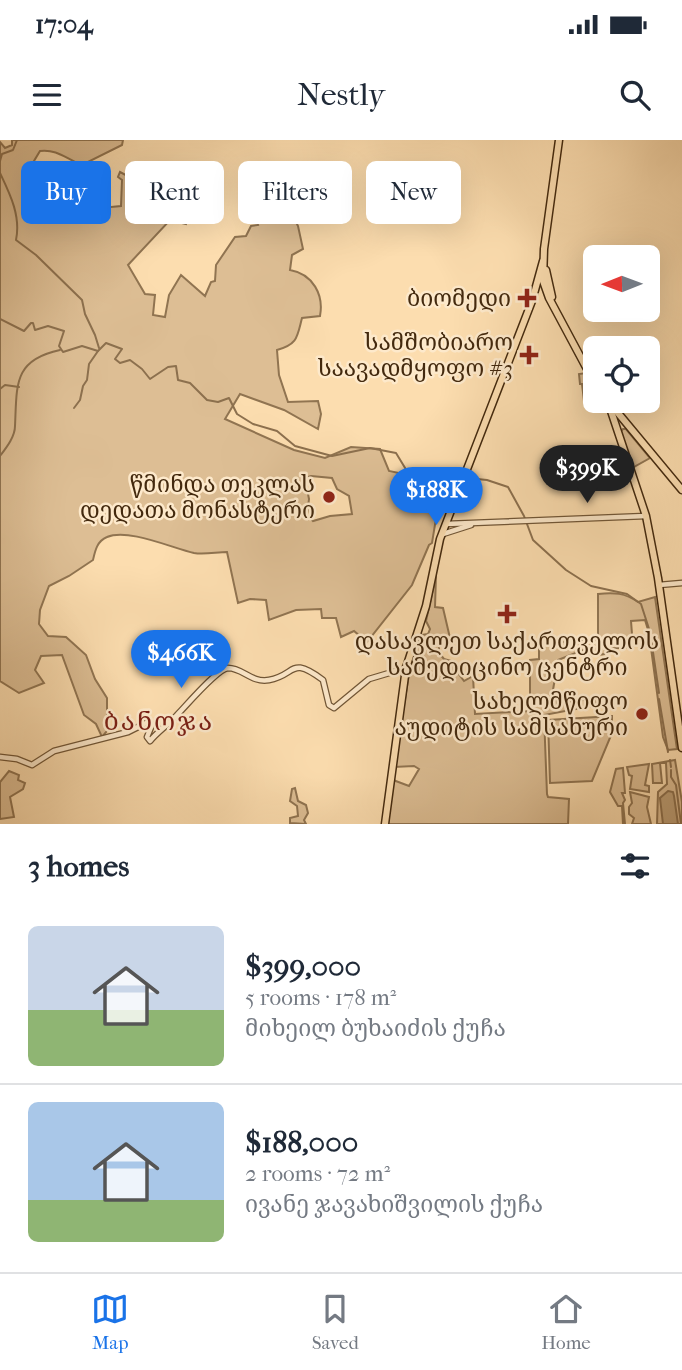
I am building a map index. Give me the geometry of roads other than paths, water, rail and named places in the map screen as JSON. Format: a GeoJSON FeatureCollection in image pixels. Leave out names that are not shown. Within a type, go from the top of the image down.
{"type":"FeatureCollection","features":[{"type":"Feature","properties":{"kind":"main road"},"geometry":{"type":"LineString","coordinates":[[385,824],[406,668],[426,606],[439,543],[442,535],[451,526],[450,514],[533,301],[543,261],[559,140]]}},
{"type":"Feature","properties":{"kind":"main road"},"geometry":{"type":"LineString","coordinates":[[559,140],[545,256],[545,285],[583,356]]}},
{"type":"Feature","properties":{"kind":"main road"},"geometry":{"type":"LineString","coordinates":[[543,261],[545,285],[583,360]]}},
{"type":"Feature","properties":{"kind":"main road"},"geometry":{"type":"LineString","coordinates":[[535,289],[545,285]]}},
{"type":"Feature","properties":{"kind":"main road"},"geometry":{"type":"LineString","coordinates":[[533,301],[545,285]]}},
{"type":"Feature","properties":{"kind":"main road"},"geometry":{"type":"LineString","coordinates":[[613,413],[633,432]]}},
{"type":"Feature","properties":{"kind":"main road"},"geometry":{"type":"LineString","coordinates":[[615,416],[633,432],[682,490]]}},
{"type":"Feature","properties":{"kind":"main road"},"geometry":{"type":"LineString","coordinates":[[615,416],[618,434],[646,516],[659,585],[682,748]]}},
{"type":"Feature","properties":{"kind":"main road"},"geometry":{"type":"LineString","coordinates":[[618,434],[621,427],[625,426]]}},
{"type":"Feature","properties":{"kind":"street"},"geometry":{"type":"LineString","coordinates":[[450,514],[451,526],[482,522],[646,516]]}},
{"type":"Feature","properties":{"kind":"street"},"geometry":{"type":"LineString","coordinates":[[659,585],[682,583]]}},
{"type":"Feature","properties":{"kind":"street"},"geometry":{"type":"LineString","coordinates":[[0,757],[17,759],[32,765],[54,751],[128,732],[148,722],[152,725],[147,740],[151,740],[189,700],[220,671],[227,668],[261,680],[277,677],[291,668],[303,668],[323,680],[329,705],[334,708],[369,679],[406,668]]}},
{"type":"Feature","properties":{"kind":"waterway"},"geometry":{"type":"LineString","coordinates":[[0,161],[2,154],[13,150],[17,140]]}},
{"type":"Feature","properties":{"kind":"waterway"},"geometry":{"type":"LineString","coordinates":[[0,173],[16,214],[16,240],[36,255],[82,300],[99,348]]}},
{"type":"Feature","properties":{"kind":"waterway"},"geometry":{"type":"LineString","coordinates":[[0,319],[24,331],[31,323],[35,330],[48,326],[64,331],[59,346],[63,352],[82,346],[98,351],[106,343],[122,349],[115,359],[120,363],[130,360],[150,379],[168,367],[176,366],[178,380],[190,383],[207,400],[218,402],[229,398],[237,414],[253,424],[277,431],[295,446],[332,456],[370,448],[396,453],[413,481],[459,480]]}},
{"type":"Feature","properties":{"kind":"waterway"},"geometry":{"type":"LineString","coordinates":[[0,456],[15,430],[16,398],[21,376],[33,360],[60,350]]}},
{"type":"Feature","properties":{"kind":"waterway"},"geometry":{"type":"LineString","coordinates":[[74,408],[87,380],[89,364],[98,351]]}},
{"type":"Feature","properties":{"kind":"waterway"},"geometry":{"type":"LineString","coordinates":[[0,389],[5,385],[19,387]]}},
{"type":"Feature","properties":{"kind":"waterway"},"geometry":{"type":"LineString","coordinates":[[467,478],[487,480],[508,487],[533,540],[566,570],[591,586],[627,594],[641,604],[650,632],[659,693]]}},
{"type":"Feature","properties":{"kind":"waterway"},"geometry":{"type":"LineString","coordinates":[[659,699],[668,752]]}},
{"type":"Feature","properties":{"kind":"waterway"},"geometry":{"type":"LineString","coordinates":[[670,760],[671,767]]}},
{"type":"Feature","properties":{"kind":"waterway"},"geometry":{"type":"LineString","coordinates":[[671,770],[671,777],[676,785],[681,824]]}},
{"type":"Feature","properties":{"kind":"place","name":"ბიომედი"},"geometry":{"type":"Point","coordinates":[527,298]}},
{"type":"Feature","properties":{"kind":"place","name":"სამშობიარო საავადმყოფო #3"},"geometry":{"type":"Point","coordinates":[529,355]}},
{"type":"Feature","properties":{"kind":"place","name":"წმინდა თეკლას დედათა მონასტერი"},"geometry":{"type":"Point","coordinates":[329,497]}},
{"type":"Feature","properties":{"kind":"place","name":"დასავლეთ საქართველოს სამედიცინო ცენტრი"},"geometry":{"type":"Point","coordinates":[507,614]}},
{"type":"Feature","properties":{"kind":"place","name":"სახელმწიფო აუდიტის სამსახური"},"geometry":{"type":"Point","coordinates":[642,714]}},
{"type":"Feature","properties":{"kind":"district","name":"ბანოჯა"},"geometry":{"type":"Point","coordinates":[159,721]}}]}
